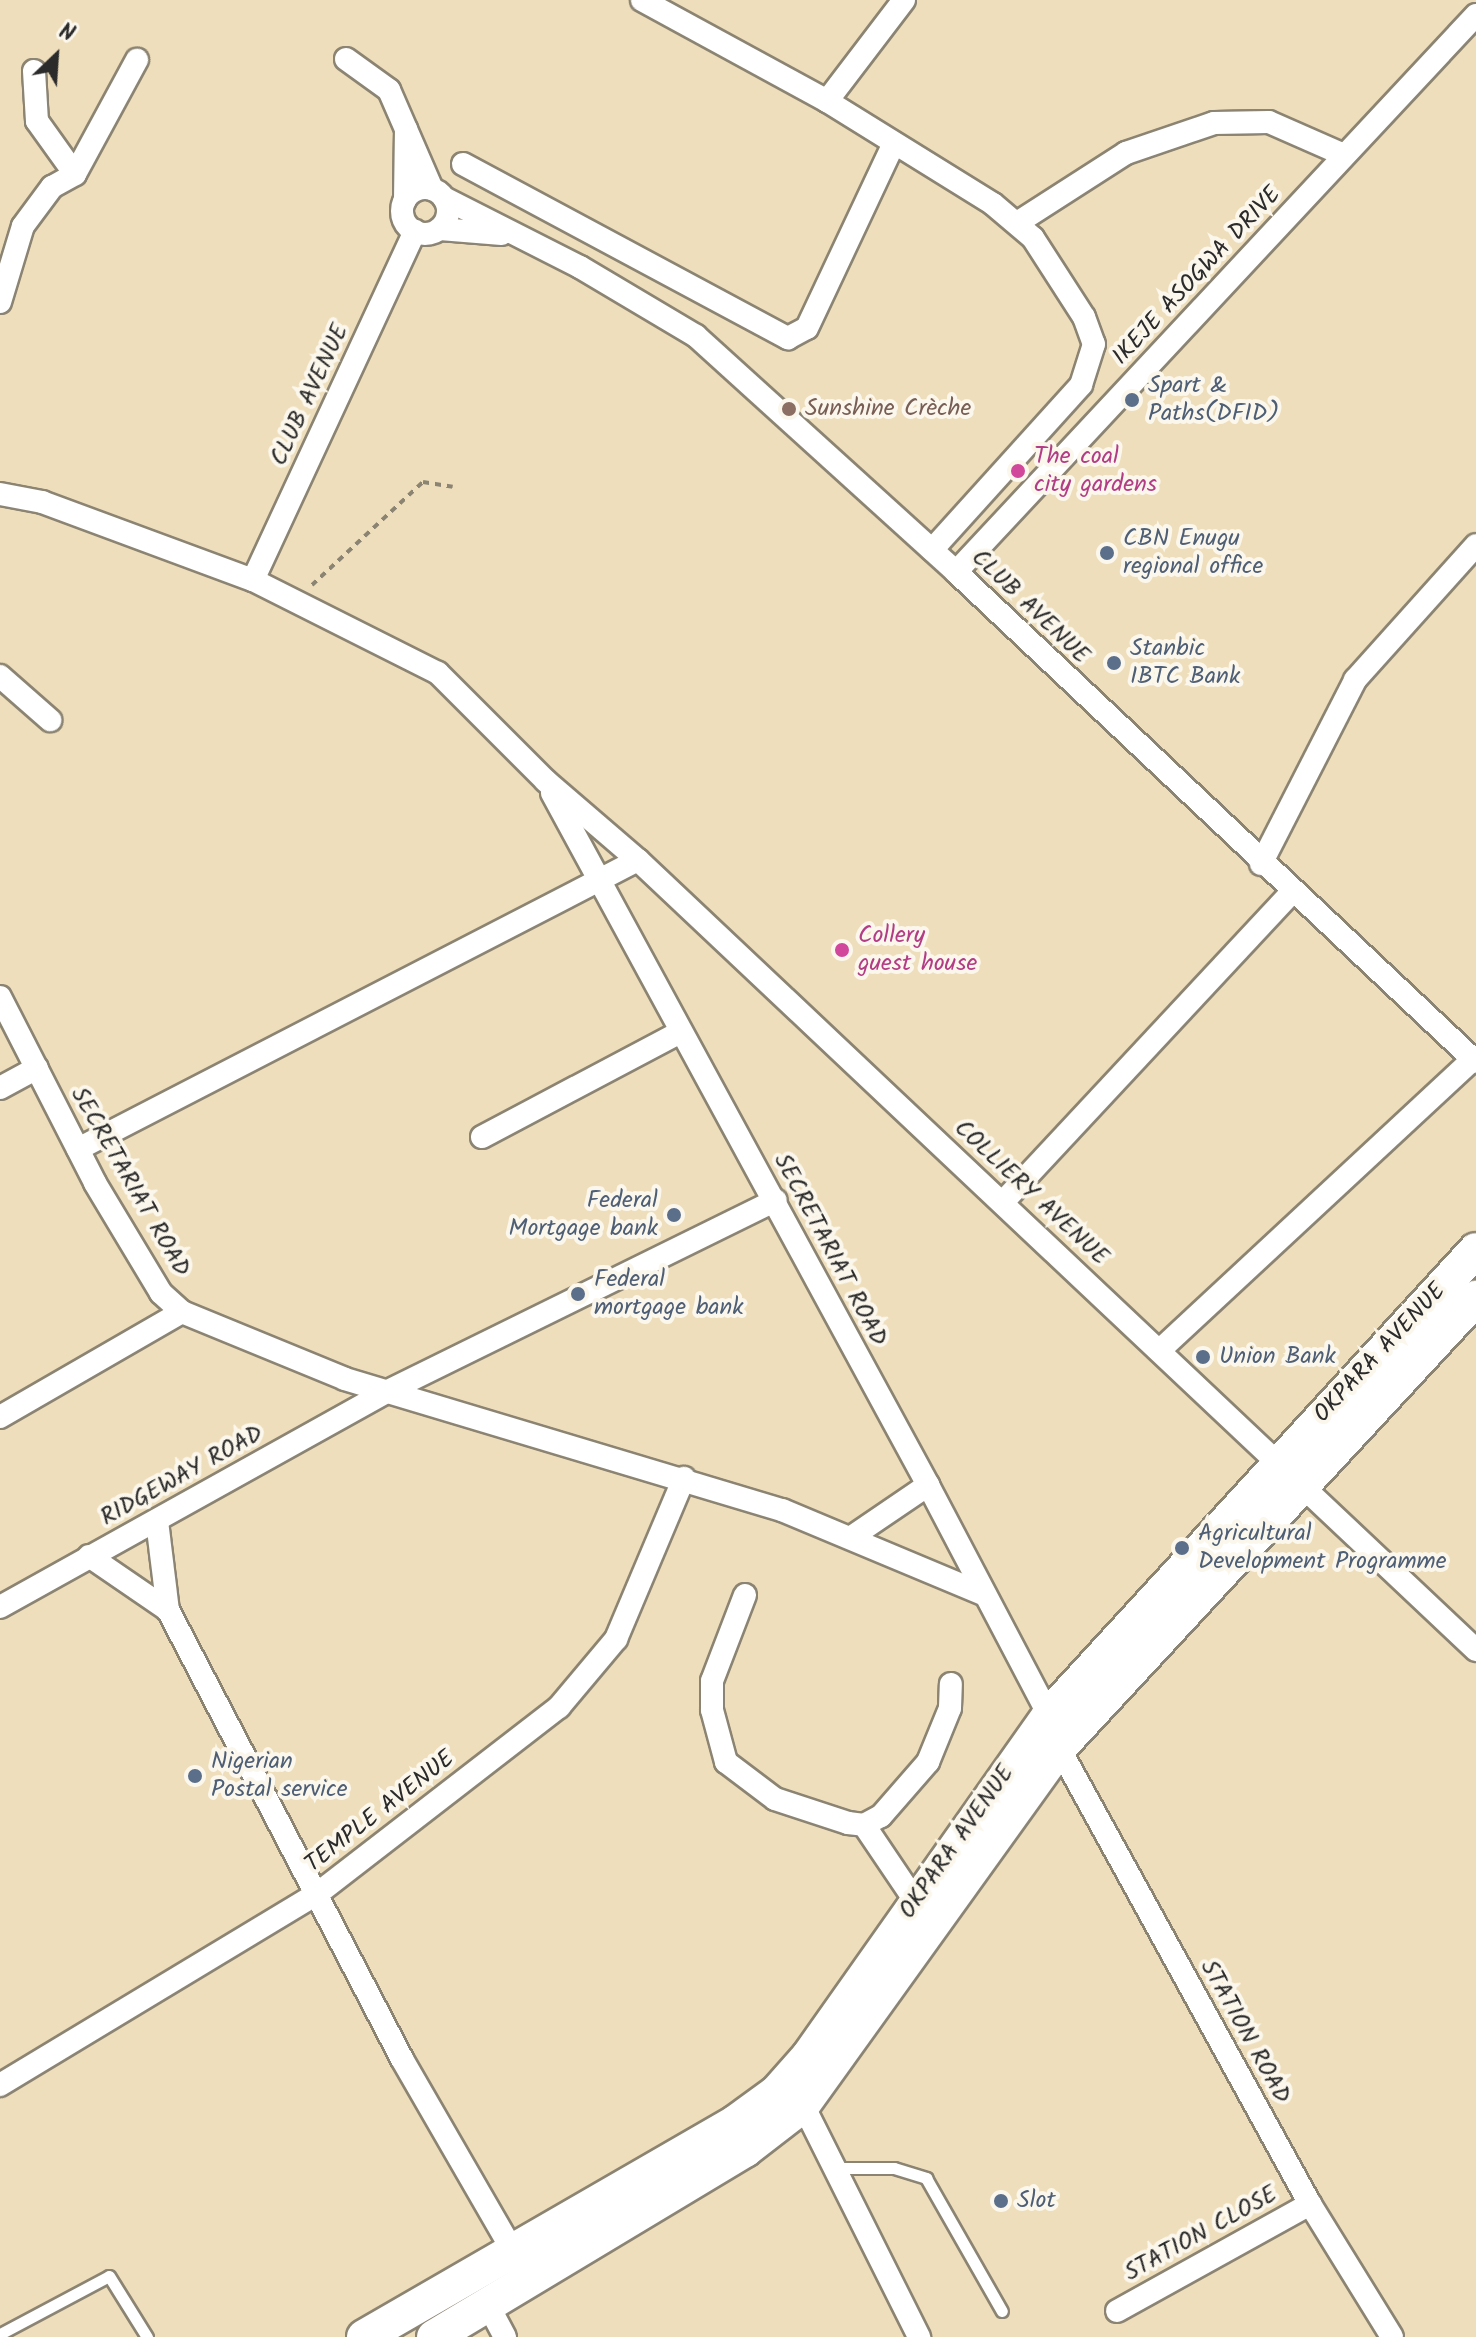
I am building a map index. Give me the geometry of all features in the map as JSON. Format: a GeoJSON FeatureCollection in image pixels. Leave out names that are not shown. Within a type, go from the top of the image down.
{"type":"FeatureCollection","features":[{"type":"Feature","properties":{"kind":"main road","name":"OKPARA AVENUE"},"geometry":{"type":"LineString","coordinates":[[434,2337],[745,2150],[797,2090],[1059,1748],[1476,1250]]}},
{"type":"Feature","properties":{"kind":"main road","name":"OKPARA AVENUE"},"geometry":{"type":"LineString","coordinates":[[364,2337],[736,2122],[797,2090],[916,1902],[1049,1715],[1289,1474],[1476,1298]]}},
{"type":"Feature","properties":{"kind":"street"},"geometry":{"type":"LineString","coordinates":[[642,0],[827,101],[1017,223],[1055,266],[1084,317],[1093,354],[1081,385],[1035,442],[932,550]]}},
{"type":"Feature","properties":{"kind":"street"},"geometry":{"type":"LineString","coordinates":[[827,101],[904,0]]}},
{"type":"Feature","properties":{"kind":"street","name":"IKEJE ASOGWA DRIVE"},"geometry":{"type":"LineString","coordinates":[[956,572],[1476,15]]}},
{"type":"Feature","properties":{"kind":"street"},"geometry":{"type":"LineString","coordinates":[[346,59],[380,79],[407,124],[447,218],[440,229]]}},
{"type":"Feature","properties":{"kind":"street"},"geometry":{"type":"LineString","coordinates":[[0,302],[23,226],[52,187],[75,174],[137,60]]}},
{"type":"Feature","properties":{"kind":"street"},"geometry":{"type":"LineString","coordinates":[[34,71],[37,121],[75,174]]}},
{"type":"Feature","properties":{"kind":"street"},"geometry":{"type":"LineString","coordinates":[[1017,223],[1126,153],[1214,123],[1269,122],[1344,155]]}},
{"type":"Feature","properties":{"kind":"street"},"geometry":{"type":"LineString","coordinates":[[407,124],[404,218],[415,231]]}},
{"type":"Feature","properties":{"kind":"street"},"geometry":{"type":"LineString","coordinates":[[463,164],[788,338],[807,328],[894,143]]}},
{"type":"Feature","properties":{"kind":"street"},"geometry":{"type":"LineString","coordinates":[[405,200],[412,192],[438,194]]}},
{"type":"Feature","properties":{"kind":"street","name":"CLUB AVENUE"},"geometry":{"type":"LineString","coordinates":[[438,194],[696,336],[956,572],[1261,864],[1474,1060]]}},
{"type":"Feature","properties":{"kind":"street","name":"CLUB AVENUE"},"geometry":{"type":"LineString","coordinates":[[253,580],[415,231],[440,229],[515,235]]}},
{"type":"Feature","properties":{"kind":"street"},"geometry":{"type":"LineString","coordinates":[[0,494],[42,502],[253,580],[438,673],[546,781]]}},
{"type":"Feature","properties":{"kind":"street"},"geometry":{"type":"LineString","coordinates":[[1261,864],[1355,680],[1476,545]]}},
{"type":"Feature","properties":{"kind":"street"},"geometry":{"type":"LineString","coordinates":[[0,676],[50,720]]}},
{"type":"Feature","properties":{"kind":"street","name":"COLLIERY AVENUE"},"geometry":{"type":"LineString","coordinates":[[546,781],[638,860],[1476,1650]]}},
{"type":"Feature","properties":{"kind":"street","name":"SECRETARIAT ROAD"},"geometry":{"type":"LineString","coordinates":[[546,781],[596,879],[776,1200],[928,1485],[1049,1715],[1059,1748]]}},
{"type":"Feature","properties":{"kind":"street"},"geometry":{"type":"LineString","coordinates":[[78,1149],[638,860]]}},
{"type":"Feature","properties":{"kind":"street"},"geometry":{"type":"LineString","coordinates":[[1003,1202],[1292,892]]}},
{"type":"Feature","properties":{"kind":"street","name":"SECRETARIAT ROAD"},"geometry":{"type":"LineString","coordinates":[[0,997],[78,1149],[161,1293],[182,1312],[277,1353],[388,1391],[684,1478],[853,1536],[985,1595]]}},
{"type":"Feature","properties":{"kind":"street"},"geometry":{"type":"LineString","coordinates":[[482,1137],[680,1032]]}},
{"type":"Feature","properties":{"kind":"street"},"geometry":{"type":"LineString","coordinates":[[1160,1350],[1474,1060]]}},
{"type":"Feature","properties":{"kind":"street"},"geometry":{"type":"LineString","coordinates":[[0,1088],[37,1068]]}},
{"type":"Feature","properties":{"kind":"street","name":"RIDGEWAY ROAD"},"geometry":{"type":"LineString","coordinates":[[0,1607],[388,1391],[776,1200]]}},
{"type":"Feature","properties":{"kind":"street"},"geometry":{"type":"LineString","coordinates":[[0,1417],[182,1312]]}},
{"type":"Feature","properties":{"kind":"street","name":"TEMPLE AVENUE"},"geometry":{"type":"LineString","coordinates":[[0,2085],[317,1894],[584,1683],[616,1639],[684,1478]]}},
{"type":"Feature","properties":{"kind":"street"},"geometry":{"type":"LineString","coordinates":[[853,1536],[928,1485]]}},
{"type":"Feature","properties":{"kind":"street"},"geometry":{"type":"LineString","coordinates":[[157,1521],[168,1610],[402,2059],[515,2251],[528,2282]]}},
{"type":"Feature","properties":{"kind":"street"},"geometry":{"type":"LineString","coordinates":[[89,1556],[168,1610]]}},
{"type":"Feature","properties":{"kind":"street"},"geometry":{"type":"LineString","coordinates":[[745,1595],[712,1681],[712,1710],[726,1762],[775,1799],[864,1825],[916,1902]]}},
{"type":"Feature","properties":{"kind":"street"},"geometry":{"type":"LineString","coordinates":[[864,1825],[897,1803],[928,1762],[950,1708],[951,1684]]}},
{"type":"Feature","properties":{"kind":"street","name":"STATION ROAD"},"geometry":{"type":"LineString","coordinates":[[1059,1748],[1310,2204],[1392,2337]]}},
{"type":"Feature","properties":{"kind":"street"},"geometry":{"type":"LineString","coordinates":[[797,2090],[919,2337]]}},
{"type":"Feature","properties":{"kind":"street","name":"STATION CLOSE"},"geometry":{"type":"LineString","coordinates":[[1117,2311],[1310,2204]]}},
{"type":"Feature","properties":{"kind":"street"},"geometry":{"type":"LineString","coordinates":[[488,2305],[505,2337]]}},
{"type":"Feature","properties":{"kind":"lane"},"geometry":{"type":"LineString","coordinates":[[838,2168],[894,2168],[926,2178],[1002,2311]]}},
{"type":"Feature","properties":{"kind":"lane"},"geometry":{"type":"LineString","coordinates":[[0,2334],[109,2276],[147,2337]]}},
{"type":"Feature","properties":{"kind":"path"},"geometry":{"type":"LineString","coordinates":[[296,601],[423,482],[453,487]]}},
{"type":"Feature","properties":{"kind":"place","name":"Spart & Paths(DFID)"},"geometry":{"type":"Point","coordinates":[1132,400]}},
{"type":"Feature","properties":{"kind":"place","name":"Sunshine Crèche"},"geometry":{"type":"Point","coordinates":[789,409]}},
{"type":"Feature","properties":{"kind":"place","name":"The coal city gardens"},"geometry":{"type":"Point","coordinates":[1018,471]}},
{"type":"Feature","properties":{"kind":"place","name":"CBN Enugu regional office"},"geometry":{"type":"Point","coordinates":[1107,553]}},
{"type":"Feature","properties":{"kind":"place","name":"Stanbic IBTC Bank"},"geometry":{"type":"Point","coordinates":[1114,663]}},
{"type":"Feature","properties":{"kind":"place","name":"Collery guest house"},"geometry":{"type":"Point","coordinates":[842,950]}},
{"type":"Feature","properties":{"kind":"place","name":"Federal Mortgage bank"},"geometry":{"type":"Point","coordinates":[674,1215]}},
{"type":"Feature","properties":{"kind":"place","name":"Federal mortgage bank"},"geometry":{"type":"Point","coordinates":[578,1294]}},
{"type":"Feature","properties":{"kind":"place","name":"Union Bank"},"geometry":{"type":"Point","coordinates":[1203,1357]}},
{"type":"Feature","properties":{"kind":"place","name":"Agricultural Development Programme"},"geometry":{"type":"Point","coordinates":[1182,1548]}},
{"type":"Feature","properties":{"kind":"place","name":"Nigerian Postal service"},"geometry":{"type":"Point","coordinates":[195,1776]}},
{"type":"Feature","properties":{"kind":"place","name":"Slot"},"geometry":{"type":"Point","coordinates":[1001,2201]}}]}
